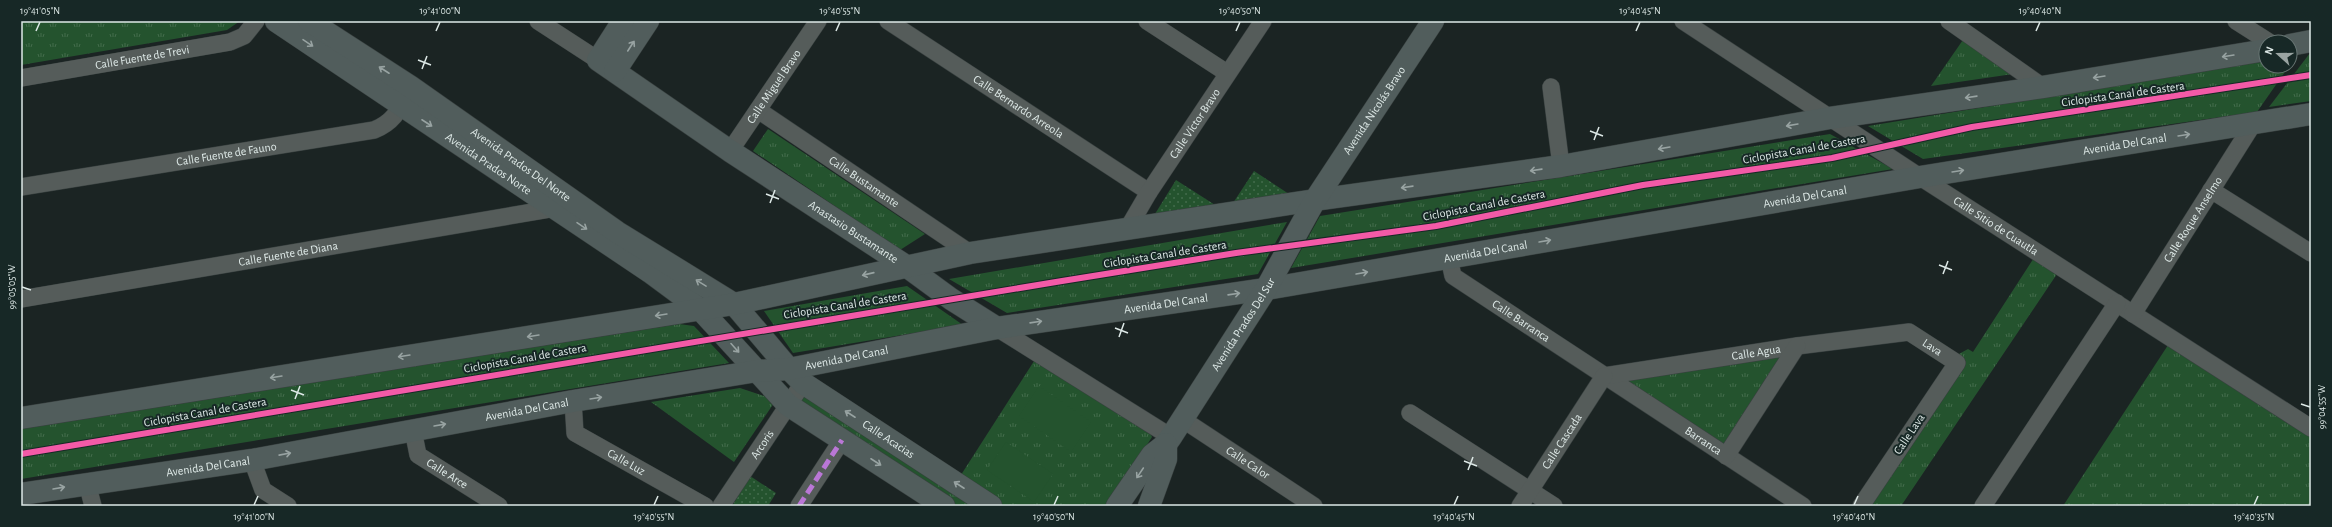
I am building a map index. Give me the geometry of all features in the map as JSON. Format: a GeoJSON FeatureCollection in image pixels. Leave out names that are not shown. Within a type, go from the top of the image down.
{"type":"FeatureCollection","features":[{"type":"Feature","properties":{"kind":"main road","name":"Avenida Prados Norte"},"geometry":{"type":"LineString","coordinates":[[276,21],[401,107],[556,208],[700,309],[757,371]]}},
{"type":"Feature","properties":{"kind":"main road","name":"Avenida Prados Del Norte"},"geometry":{"type":"LineString","coordinates":[[309,21],[411,88],[617,232],[734,304],[796,376]]}},
{"type":"Feature","properties":{"kind":"main road"},"geometry":{"type":"LineString","coordinates":[[607,66],[623,21]]}},
{"type":"Feature","properties":{"kind":"main road"},"geometry":{"type":"LineString","coordinates":[[607,66],[648,21]]}},
{"type":"Feature","properties":{"kind":"main road","name":"Avenida Nicolás Bravo"},"geometry":{"type":"LineString","coordinates":[[1315,200],[1433,21]]}},
{"type":"Feature","properties":{"kind":"main road"},"geometry":{"type":"LineString","coordinates":[[21,418],[734,304],[970,253],[1315,200],[1561,166],[1830,118],[2258,51]]}},
{"type":"Feature","properties":{"kind":"main road","name":"Anastasio Bustamante"},"geometry":{"type":"LineString","coordinates":[[607,66],[730,151],[906,266],[951,299],[997,328]]}},
{"type":"Feature","properties":{"kind":"main road","name":"Avenida Del Canal"},"geometry":{"type":"LineString","coordinates":[[21,494],[87,483],[252,460],[573,401],[757,371],[796,376],[997,328],[1266,289],[1920,177],[2311,114]]}},
{"type":"Feature","properties":{"kind":"main road","name":"Avenida Prados Del Sur"},"geometry":{"type":"LineString","coordinates":[[1117,506],[1152,455],[1173,434],[1266,289],[1315,200]]}},
{"type":"Feature","properties":{"kind":"main road"},"geometry":{"type":"LineString","coordinates":[[757,371],[788,405],[944,506]]}},
{"type":"Feature","properties":{"kind":"main road","name":"Calle Acacias"},"geometry":{"type":"LineString","coordinates":[[796,376],[991,506]]}},
{"type":"Feature","properties":{"kind":"main road","name":"Avenida Prados Del Sur"},"geometry":{"type":"LineString","coordinates":[[1149,506],[1166,459],[1173,434]]}},
{"type":"Feature","properties":{"kind":"street","name":"Calle Fuente de Trevi"},"geometry":{"type":"LineString","coordinates":[[21,78],[230,42],[244,36],[256,21]]}},
{"type":"Feature","properties":{"kind":"street","name":"Anastasio Bustamante"},"geometry":{"type":"LineString","coordinates":[[538,21],[607,66]]}},
{"type":"Feature","properties":{"kind":"street","name":"Calle Miguel Bravo"},"geometry":{"type":"LineString","coordinates":[[730,151],[818,21]]}},
{"type":"Feature","properties":{"kind":"street","name":"Calle Bernardo Arreola"},"geometry":{"type":"LineString","coordinates":[[888,21],[1149,192]]}},
{"type":"Feature","properties":{"kind":"street"},"geometry":{"type":"LineString","coordinates":[[1147,21],[1227,73]]}},
{"type":"Feature","properties":{"kind":"street","name":"Calle Víctor Bravo"},"geometry":{"type":"LineString","coordinates":[[1128,228],[1149,192],[1263,21]]}},
{"type":"Feature","properties":{"kind":"street","name":"Calle Sitio de Cuautla"},"geometry":{"type":"LineString","coordinates":[[1683,21],[1920,177],[2311,428]]}},
{"type":"Feature","properties":{"kind":"street"},"geometry":{"type":"LineString","coordinates":[[1949,21],[1968,26],[2043,86]]}},
{"type":"Feature","properties":{"kind":"street"},"geometry":{"type":"LineString","coordinates":[[2236,21],[2258,35]]}},
{"type":"Feature","properties":{"kind":"street"},"geometry":{"type":"LineString","coordinates":[[1551,87],[1561,166]]}},
{"type":"Feature","properties":{"kind":"street","name":"Calle Fuente de Fauno"},"geometry":{"type":"LineString","coordinates":[[21,187],[374,130],[385,126],[401,107],[411,88]]}},
{"type":"Feature","properties":{"kind":"street","name":"Calle Bustamante"},"geometry":{"type":"LineString","coordinates":[[758,110],[970,253]]}},
{"type":"Feature","properties":{"kind":"street","name":"Calle Roque Anselmo"},"geometry":{"type":"LineString","coordinates":[[2133,314],[2253,124]]}},
{"type":"Feature","properties":{"kind":"street"},"geometry":{"type":"LineString","coordinates":[[2212,190],[2311,253]]}},
{"type":"Feature","properties":{"kind":"street","name":"Calle Fuente de Diana"},"geometry":{"type":"LineString","coordinates":[[21,299],[556,208]]}},
{"type":"Feature","properties":{"kind":"street","name":"Calle Barranca"},"geometry":{"type":"LineString","coordinates":[[1449,258],[1453,276],[1604,376]]}},
{"type":"Feature","properties":{"kind":"street"},"geometry":{"type":"LineString","coordinates":[[1983,506],[2116,304]]}},
{"type":"Feature","properties":{"kind":"street","name":"Anastasio Bustamante"},"geometry":{"type":"LineString","coordinates":[[997,328],[1173,434]]}},
{"type":"Feature","properties":{"kind":"street","name":"Calle Agua"},"geometry":{"type":"LineString","coordinates":[[1604,376],[1797,346],[1909,332]]}},
{"type":"Feature","properties":{"kind":"street","name":"Lava"},"geometry":{"type":"LineString","coordinates":[[1909,332],[1957,363]]}},
{"type":"Feature","properties":{"kind":"street"},"geometry":{"type":"LineString","coordinates":[[1726,456],[1797,346]]}},
{"type":"Feature","properties":{"kind":"street","name":"Calle Lava"},"geometry":{"type":"LineString","coordinates":[[1861,506],[1957,363]]}},
{"type":"Feature","properties":{"kind":"street","name":"Arcoris"},"geometry":{"type":"LineString","coordinates":[[721,506],[788,405],[796,376]]}},
{"type":"Feature","properties":{"kind":"street","name":"Barranca"},"geometry":{"type":"LineString","coordinates":[[1604,376],[1803,506]]}},
{"type":"Feature","properties":{"kind":"street","name":"Calle Cascada"},"geometry":{"type":"LineString","coordinates":[[1520,506],[1604,376]]}},
{"type":"Feature","properties":{"kind":"street","name":"Calle Luz"},"geometry":{"type":"LineString","coordinates":[[573,401],[575,433],[705,506]]}},
{"type":"Feature","properties":{"kind":"street"},"geometry":{"type":"LineString","coordinates":[[1410,414],[1554,506]]}},
{"type":"Feature","properties":{"kind":"street","name":"Calle Arce"},"geometry":{"type":"LineString","coordinates":[[413,430],[418,454],[498,506]]}},
{"type":"Feature","properties":{"kind":"street","name":"Calle Calor"},"geometry":{"type":"LineString","coordinates":[[1173,434],[1314,506]]}},
{"type":"Feature","properties":{"kind":"street"},"geometry":{"type":"LineString","coordinates":[[799,506],[842,440]]}},
{"type":"Feature","properties":{"kind":"street"},"geometry":{"type":"LineString","coordinates":[[252,460],[263,490],[288,506]]}},
{"type":"Feature","properties":{"kind":"street"},"geometry":{"type":"LineString","coordinates":[[87,483],[93,506]]}},
{"type":"Feature","properties":{"kind":"green space"},"geometry":{"type":"Polygon","coordinates":[[[21,21],[240,21],[227,30],[21,65],[21,21]]]}},
{"type":"Feature","properties":{"kind":"green space"},"geometry":{"type":"Polygon","coordinates":[[[1965,37],[2013,74],[1931,86],[1965,37]]]}},
{"type":"Feature","properties":{"kind":"green space"},"geometry":{"type":"Polygon","coordinates":[[[2310,53],[2311,101],[2269,107],[2294,74],[2298,74],[2298,69],[2310,53]]]}},
{"type":"Feature","properties":{"kind":"green space"},"geometry":{"type":"Polygon","coordinates":[[[2258,62],[2258,74],[2283,74],[2257,112],[1923,159],[1868,126],[2258,62]]]}},
{"type":"Feature","properties":{"kind":"green space"},"geometry":{"type":"Polygon","coordinates":[[[768,129],[925,234],[900,250],[753,151],[768,129]]]}},
{"type":"Feature","properties":{"kind":"green space"},"geometry":{"type":"Polygon","coordinates":[[[1830,134],[1893,169],[1291,268],[1320,216],[1830,134]]]}},
{"type":"Feature","properties":{"kind":"green space"},"geometry":{"type":"Polygon","coordinates":[[[1254,171],[1289,194],[1233,203],[1254,171]]]}},
{"type":"Feature","properties":{"kind":"green space"},"geometry":{"type":"Polygon","coordinates":[[[1176,180],[1223,210],[1150,222],[1176,180]]]}},
{"type":"Feature","properties":{"kind":"green space"},"geometry":{"type":"Polygon","coordinates":[[[1287,222],[1258,274],[1007,313],[949,279],[1287,222]]]}},
{"type":"Feature","properties":{"kind":"green space"},"geometry":{"type":"Polygon","coordinates":[[[2037,253],[2061,268],[1901,506],[1860,506],[1957,355],[1968,349],[1973,352],[2037,253]]]}},
{"type":"Feature","properties":{"kind":"green space"},"geometry":{"type":"Polygon","coordinates":[[[907,286],[963,325],[793,353],[764,311],[907,286]]]}},
{"type":"Feature","properties":{"kind":"green space"},"geometry":{"type":"Polygon","coordinates":[[[679,324],[694,326],[729,363],[21,479],[21,429],[679,324]]]}},
{"type":"Feature","properties":{"kind":"green space"},"geometry":{"type":"Polygon","coordinates":[[[2172,339],[2311,437],[2311,506],[2063,506],[2172,339]]]}},
{"type":"Feature","properties":{"kind":"green space"},"geometry":{"type":"Polygon","coordinates":[[[1797,346],[1726,456],[1604,376],[1797,346]]]}},
{"type":"Feature","properties":{"kind":"green space"},"geometry":{"type":"Polygon","coordinates":[[[1036,358],[1150,432],[1152,437],[1108,506],[999,506],[959,478],[1036,358]]]}},
{"type":"Feature","properties":{"kind":"green space"},"geometry":{"type":"Polygon","coordinates":[[[804,386],[987,506],[946,506],[791,405],[804,386]]]}},
{"type":"Feature","properties":{"kind":"green space"},"geometry":{"type":"Polygon","coordinates":[[[1039,386],[1091,422],[1071,452],[1019,416],[1039,386]]]}},
{"type":"Feature","properties":{"kind":"green space"},"geometry":{"type":"Polygon","coordinates":[[[740,388],[776,400],[734,462],[651,402],[740,388]]]}},
{"type":"Feature","properties":{"kind":"green space"},"geometry":{"type":"Polygon","coordinates":[[[1006,442],[1053,474],[1034,502],[987,470],[1006,442]]]}},
{"type":"Feature","properties":{"kind":"green space"},"geometry":{"type":"Polygon","coordinates":[[[750,476],[776,493],[768,506],[732,506],[750,476]]]}},
{"type":"Feature","properties":{"kind":"marked path"},"geometry":{"type":"LineString","coordinates":[[799,506],[842,440]]}},
{"type":"Feature","properties":{"kind":"cycle path","name":"Ciclopista Canal de Castera"},"geometry":{"type":"LineString","coordinates":[[21,454],[1062,281],[1236,253],[1436,226],[1643,185],[1832,158],[1972,127],[2311,75]]}}]}
